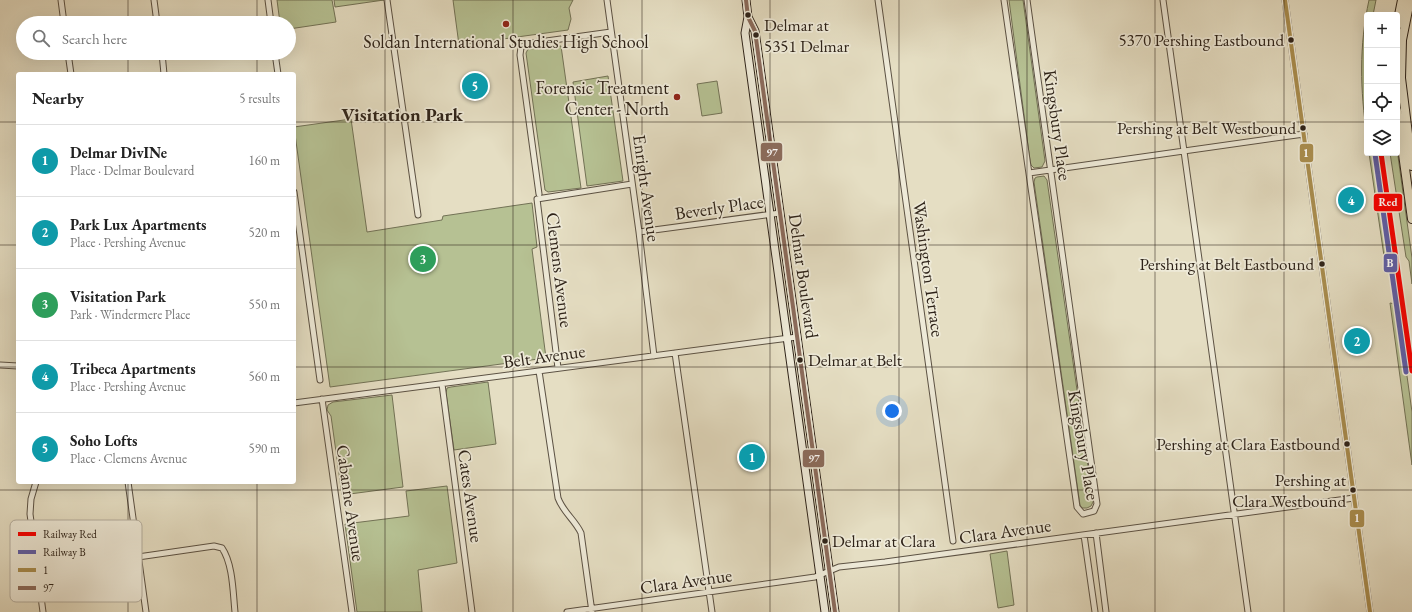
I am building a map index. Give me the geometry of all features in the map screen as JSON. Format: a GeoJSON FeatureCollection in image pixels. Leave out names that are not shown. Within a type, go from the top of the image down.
{"type":"FeatureCollection","features":[{"type":"Feature","properties":{"kind":"main road","name":"Delmar Boulevard"},"geometry":{"type":"LineString","coordinates":[[746,0],[748,17],[745,33],[825,612]]}},
{"type":"Feature","properties":{"kind":"main road"},"geometry":{"type":"LineString","coordinates":[[1400,12],[1402,0]]}},
{"type":"Feature","properties":{"kind":"main road"},"geometry":{"type":"LineString","coordinates":[[1410,0],[1402,40],[1401,78],[1412,166]]}},
{"type":"Feature","properties":{"kind":"main road","name":"Delmar Boulevard"},"geometry":{"type":"LineString","coordinates":[[748,17],[755,31],[836,612]]}},
{"type":"Feature","properties":{"kind":"main road"},"geometry":{"type":"LineString","coordinates":[[1398,120],[1412,219]]}},
{"type":"Feature","properties":{"kind":"street"},"geometry":{"type":"LineString","coordinates":[[61,0],[63,16]]}},
{"type":"Feature","properties":{"kind":"street"},"geometry":{"type":"LineString","coordinates":[[154,0],[156,16]]}},
{"type":"Feature","properties":{"kind":"street"},"geometry":{"type":"LineString","coordinates":[[268,0],[270,16]]}},
{"type":"Feature","properties":{"kind":"street"},"geometry":{"type":"LineString","coordinates":[[387,0],[418,215]]}},
{"type":"Feature","properties":{"kind":"street","name":"Enright Avenue"},"geometry":{"type":"LineString","coordinates":[[607,0],[639,232],[654,356]]}},
{"type":"Feature","properties":{"kind":"street","name":"Washington Terrace"},"geometry":{"type":"LineString","coordinates":[[878,0],[953,541]]}},
{"type":"Feature","properties":{"kind":"street","name":"Kingsbury Place"},"geometry":{"type":"LineString","coordinates":[[1004,0],[1077,507],[1083,514],[1094,512],[1097,504],[1027,0]]}},
{"type":"Feature","properties":{"kind":"street"},"geometry":{"type":"LineString","coordinates":[[1163,0],[1248,612]]}},
{"type":"Feature","properties":{"kind":"street"},"geometry":{"type":"LineString","coordinates":[[1285,0],[1370,612]]}},
{"type":"Feature","properties":{"kind":"street","name":"Clemens Avenue"},"geometry":{"type":"LineString","coordinates":[[558,368],[538,186],[520,55],[521,47],[532,43],[612,32]]}},
{"type":"Feature","properties":{"kind":"street"},"geometry":{"type":"LineString","coordinates":[[69,60],[71,72]]}},
{"type":"Feature","properties":{"kind":"street"},"geometry":{"type":"LineString","coordinates":[[163,60],[164,72]]}},
{"type":"Feature","properties":{"kind":"street"},"geometry":{"type":"LineString","coordinates":[[276,60],[278,72]]}},
{"type":"Feature","properties":{"kind":"street"},"geometry":{"type":"LineString","coordinates":[[1029,173],[1304,134]]}},
{"type":"Feature","properties":{"kind":"street"},"geometry":{"type":"LineString","coordinates":[[538,196],[632,184]]}},
{"type":"Feature","properties":{"kind":"street"},"geometry":{"type":"LineString","coordinates":[[296,206],[320,380]]}},
{"type":"Feature","properties":{"kind":"street","name":"Beverly Place"},"geometry":{"type":"LineString","coordinates":[[639,232],[780,213]]}},
{"type":"Feature","properties":{"kind":"street","name":"Belt Avenue"},"geometry":{"type":"LineString","coordinates":[[296,403],[797,337]]}},
{"type":"Feature","properties":{"kind":"street"},"geometry":{"type":"LineString","coordinates":[[676,353],[712,612]]}},
{"type":"Feature","properties":{"kind":"street"},"geometry":{"type":"LineString","coordinates":[[0,365],[16,366]]}},
{"type":"Feature","properties":{"kind":"street"},"geometry":{"type":"LineString","coordinates":[[539,371],[558,498],[560,506],[578,525],[582,533],[592,610]]}},
{"type":"Feature","properties":{"kind":"street","name":"Cates Avenue"},"geometry":{"type":"LineString","coordinates":[[442,384],[472,612]]}},
{"type":"Feature","properties":{"kind":"street","name":"Cabanne Avenue"},"geometry":{"type":"LineString","coordinates":[[322,399],[352,612]]}},
{"type":"Feature","properties":{"kind":"street"},"geometry":{"type":"LineString","coordinates":[[31,520],[31,499],[35,484]]}},
{"type":"Feature","properties":{"kind":"street"},"geometry":{"type":"LineString","coordinates":[[128,484],[133,520]]}},
{"type":"Feature","properties":{"kind":"street","name":"Clara Avenue"},"geometry":{"type":"LineString","coordinates":[[567,612],[592,610],[815,577],[839,567],[1354,498]]}},
{"type":"Feature","properties":{"kind":"street"},"geometry":{"type":"LineString","coordinates":[[1096,533],[1106,612]]}},
{"type":"Feature","properties":{"kind":"street"},"geometry":{"type":"LineString","coordinates":[[1084,535],[1095,612]]}},
{"type":"Feature","properties":{"kind":"street"},"geometry":{"type":"LineString","coordinates":[[142,556],[214,546],[222,548],[226,554],[228,563],[235,612]]}},
{"type":"Feature","properties":{"kind":"street"},"geometry":{"type":"LineString","coordinates":[[142,584],[146,612]]}},
{"type":"Feature","properties":{"kind":"street"},"geometry":{"type":"LineString","coordinates":[[42,602],[43,612]]}},
{"type":"Feature","properties":{"kind":"green space"},"geometry":{"type":"Polygon","coordinates":[[[277,0],[332,0],[336,22],[296,28],[296,16],[279,16],[277,0]]]}},
{"type":"Feature","properties":{"kind":"green space"},"geometry":{"type":"Polygon","coordinates":[[[334,0],[384,0],[335,7],[334,0]]]}},
{"type":"Feature","properties":{"kind":"green space","name":"Soldan International Studies High School"},"geometry":{"type":"Polygon","coordinates":[[[453,0],[573,0],[569,8],[571,19],[568,30],[459,45],[453,0]]]}},
{"type":"Feature","properties":{"kind":"green space"},"geometry":{"type":"Polygon","coordinates":[[[1009,0],[1023,0],[1045,161],[1042,167],[1034,168],[1030,161],[1009,0]]]}},
{"type":"Feature","properties":{"kind":"green space"},"geometry":{"type":"Polygon","coordinates":[[[1369,0],[1376,0],[1374,12],[1367,12],[1369,0]]]}},
{"type":"Feature","properties":{"kind":"green space"},"geometry":{"type":"Polygon","coordinates":[[[1364,28],[1364,110],[1362,85],[1364,28]]]}},
{"type":"Feature","properties":{"kind":"green space"},"geometry":{"type":"Polygon","coordinates":[[[561,46],[581,188],[548,192],[545,190],[526,53],[528,49],[561,46]]]}},
{"type":"Feature","properties":{"kind":"green space"},"geometry":{"type":"Polygon","coordinates":[[[608,76],[623,181],[587,186],[573,82],[608,76]]]}},
{"type":"Feature","properties":{"kind":"green space"},"geometry":{"type":"Polygon","coordinates":[[[717,81],[722,113],[702,116],[697,84],[717,81]]]}},
{"type":"Feature","properties":{"kind":"green space","name":"Visitation Park"},"geometry":{"type":"Polygon","coordinates":[[[351,119],[367,232],[442,220],[443,216],[532,203],[537,247],[532,249],[546,358],[330,387],[296,141],[296,127],[351,119]]]}},
{"type":"Feature","properties":{"kind":"green space"},"geometry":{"type":"Polygon","coordinates":[[[1369,156],[1378,156],[1381,173],[1380,181],[1390,254],[1388,256],[1384,256],[1369,156]]]}},
{"type":"Feature","properties":{"kind":"green space"},"geometry":{"type":"Polygon","coordinates":[[[1390,156],[1398,156],[1412,258],[1412,284],[1409,261],[1406,257],[1390,156]]]}},
{"type":"Feature","properties":{"kind":"green space"},"geometry":{"type":"Polygon","coordinates":[[[1044,176],[1047,180],[1093,502],[1091,506],[1087,508],[1082,508],[1080,505],[1034,182],[1035,178],[1044,176]]]}},
{"type":"Feature","properties":{"kind":"green space"},"geometry":{"type":"Polygon","coordinates":[[[1390,303],[1395,304],[1399,308],[1407,360],[1407,376],[1412,412],[1412,465],[1390,303]]]}},
{"type":"Feature","properties":{"kind":"green space"},"geometry":{"type":"Polygon","coordinates":[[[488,382],[496,444],[454,450],[446,393],[447,388],[488,382]]]}},
{"type":"Feature","properties":{"kind":"green space"},"geometry":{"type":"Polygon","coordinates":[[[392,395],[403,487],[342,495],[331,416],[327,410],[328,405],[333,402],[392,395]]]}},
{"type":"Feature","properties":{"kind":"green space"},"geometry":{"type":"Polygon","coordinates":[[[447,486],[457,563],[418,570],[422,612],[357,612],[345,524],[409,516],[406,491],[447,486]]]}},
{"type":"Feature","properties":{"kind":"green space"},"geometry":{"type":"Polygon","coordinates":[[[1007,551],[1014,605],[998,608],[990,554],[1007,551]]]}},
{"type":"Feature","properties":{"kind":"rail line","name":"B"},"geometry":{"type":"LineString","coordinates":[[1375,156],[1406,372]]}},
{"type":"Feature","properties":{"kind":"rail line","name":"Red"},"geometry":{"type":"LineString","coordinates":[[1381,156],[1412,371]]}},
{"type":"Feature","properties":{"kind":"transit line","name":"97"},"geometry":{"type":"LineString","coordinates":[[746,0],[748,17],[755,31],[835,612]]}},
{"type":"Feature","properties":{"kind":"transit line","name":"1"},"geometry":{"type":"LineString","coordinates":[[1285,0],[1370,612]]}},
{"type":"Feature","properties":{"kind":"place","name":"Soldan International Studies High School"},"geometry":{"type":"Point","coordinates":[506,24]}},
{"type":"Feature","properties":{"kind":"place","name":"Delmar at 5351 Delmar"},"geometry":{"type":"Point","coordinates":[756,35]}},
{"type":"Feature","properties":{"kind":"place","name":"5370 Pershing Eastbound"},"geometry":{"type":"Point","coordinates":[1291,40]}},
{"type":"Feature","properties":{"kind":"place","name":"Soho Lofts"},"geometry":{"type":"Point","coordinates":[475,86]}},
{"type":"Feature","properties":{"kind":"place","name":"Forensic Treatment Center - North"},"geometry":{"type":"Point","coordinates":[677,97]}},
{"type":"Feature","properties":{"kind":"place","name":"Pershing at Belt Westbound"},"geometry":{"type":"Point","coordinates":[1303,128]}},
{"type":"Feature","properties":{"kind":"place","name":"Tribeca Apartments"},"geometry":{"type":"Point","coordinates":[1351,200]}},
{"type":"Feature","properties":{"kind":"place","name":"Visitation Park"},"geometry":{"type":"Point","coordinates":[423,259]}},
{"type":"Feature","properties":{"kind":"place","name":"Pershing at Belt Eastbound"},"geometry":{"type":"Point","coordinates":[1322,264]}},
{"type":"Feature","properties":{"kind":"place","name":"Park Lux Apartments"},"geometry":{"type":"Point","coordinates":[1357,341]}},
{"type":"Feature","properties":{"kind":"place","name":"Delmar at Belt"},"geometry":{"type":"Point","coordinates":[800,360]}},
{"type":"Feature","properties":{"kind":"place","name":"Pershing at Clara Eastbound"},"geometry":{"type":"Point","coordinates":[1347,444]}},
{"type":"Feature","properties":{"kind":"place","name":"Delmar DivINe"},"geometry":{"type":"Point","coordinates":[752,457]}},
{"type":"Feature","properties":{"kind":"place","name":"Pershing at Clara Westbound"},"geometry":{"type":"Point","coordinates":[1353,490]}},
{"type":"Feature","properties":{"kind":"place","name":"Delmar at Clara"},"geometry":{"type":"Point","coordinates":[825,541]}},
{"type":"Feature","properties":{"kind":"district","name":"Visitation Park"},"geometry":{"type":"Point","coordinates":[402,114]}}]}
